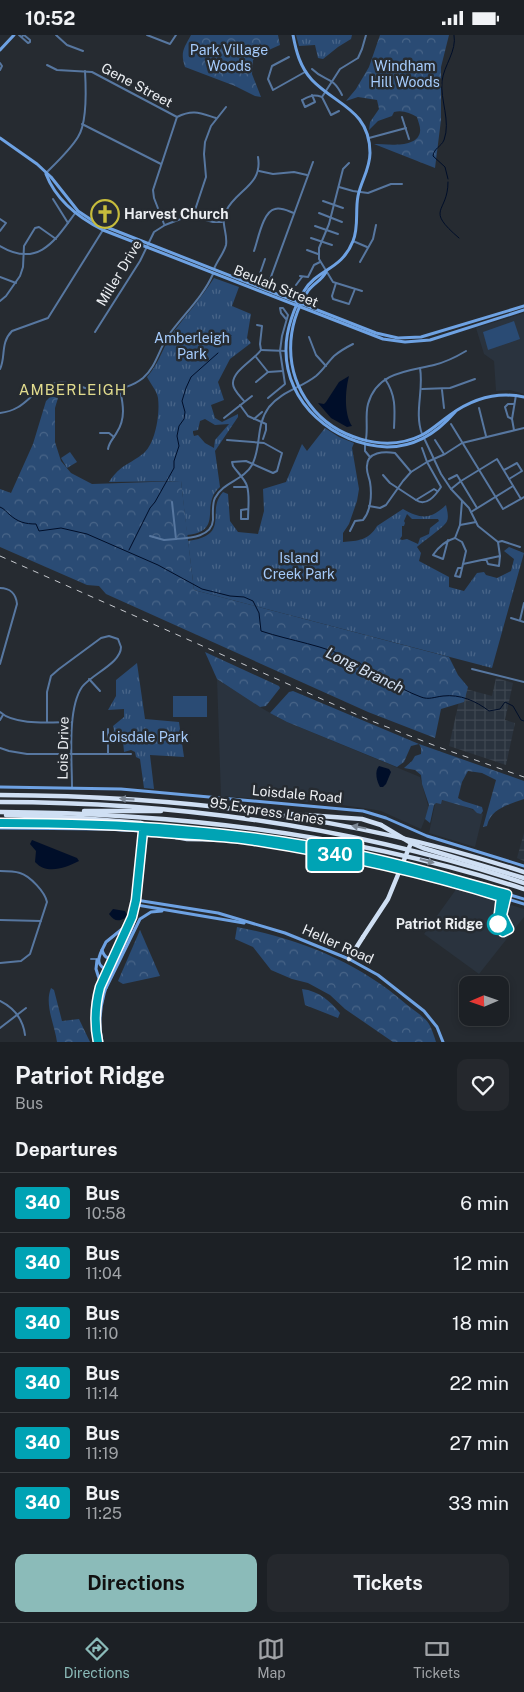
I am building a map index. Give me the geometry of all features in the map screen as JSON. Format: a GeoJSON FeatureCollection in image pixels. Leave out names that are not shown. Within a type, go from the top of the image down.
{"type":"FeatureCollection","features":[{"type":"Feature","properties":{"kind":"highway"},"geometry":{"type":"LineString","coordinates":[[0,795],[134,799],[277,814],[396,835],[524,872]]}},
{"type":"Feature","properties":{"kind":"highway","name":"95 Express Lanes"},"geometry":{"type":"LineString","coordinates":[[0,802],[93,804],[207,813],[275,822],[436,856],[524,883]]}},
{"type":"Feature","properties":{"kind":"highway"},"geometry":{"type":"LineString","coordinates":[[0,814],[96,811],[207,813]]}},
{"type":"Feature","properties":{"kind":"highway"},"geometry":{"type":"LineString","coordinates":[[70,813],[180,820],[329,840],[420,859],[524,889]]}},
{"type":"Feature","properties":{"kind":"highway"},"geometry":{"type":"LineString","coordinates":[[0,814],[80,818],[144,827],[187,839],[250,840]]}},
{"type":"Feature","properties":{"kind":"highway"},"geometry":{"type":"LineString","coordinates":[[277,814],[334,816],[369,820],[423,849],[524,878]]}},
{"type":"Feature","properties":{"kind":"highway"},"geometry":{"type":"LineString","coordinates":[[349,959],[388,899],[411,843]]}},
{"type":"Feature","properties":{"kind":"main road"},"geometry":{"type":"LineString","coordinates":[[0,50],[14,35]]}},
{"type":"Feature","properties":{"kind":"main road"},"geometry":{"type":"LineString","coordinates":[[292,35],[298,57],[305,72],[312,80],[357,115],[368,139],[370,160],[359,192],[357,227],[353,241],[342,259],[311,287],[288,331],[286,351],[290,376],[306,407],[323,424],[343,436],[381,446],[397,446],[411,444],[424,437],[443,425],[455,412],[483,397],[500,395],[524,397]]}},
{"type":"Feature","properties":{"kind":"main road","name":"Beulah Street"},"geometry":{"type":"LineString","coordinates":[[0,138],[37,164],[51,177],[76,212],[103,230],[148,245]]}},
{"type":"Feature","properties":{"kind":"main road","name":"Beulah Street"},"geometry":{"type":"LineString","coordinates":[[76,212],[96,223],[148,245],[376,333],[406,338],[429,336],[524,310]]}},
{"type":"Feature","properties":{"kind":"main road","name":"Beulah Street"},"geometry":{"type":"LineString","coordinates":[[214,271],[300,305]]}},
{"type":"Feature","properties":{"kind":"main road"},"geometry":{"type":"LineString","coordinates":[[296,387],[290,349],[300,305]]}},
{"type":"Feature","properties":{"kind":"main road","name":"Beulah Street"},"geometry":{"type":"LineString","coordinates":[[516,311],[524,306]]}},
{"type":"Feature","properties":{"kind":"main road","name":"Loisdale Road"},"geometry":{"type":"LineString","coordinates":[[0,787],[72,787],[149,791],[363,811],[386,818],[435,838],[524,866]]}},
{"type":"Feature","properties":{"kind":"main road"},"geometry":{"type":"LineString","coordinates":[[0,823],[144,827],[226,833],[347,853],[442,875],[524,899]]}},
{"type":"Feature","properties":{"kind":"main road"},"geometry":{"type":"LineString","coordinates":[[134,931],[144,827]]}},
{"type":"Feature","properties":{"kind":"main road"},"geometry":{"type":"LineString","coordinates":[[0,828],[144,827],[250,840],[374,863],[441,879],[524,904]]}},
{"type":"Feature","properties":{"kind":"main road"},"geometry":{"type":"LineString","coordinates":[[98,1042],[95,1022],[101,986],[137,903]]}},
{"type":"Feature","properties":{"kind":"main road","name":"Heller Road"},"geometry":{"type":"LineString","coordinates":[[137,903],[255,925]]}},
{"type":"Feature","properties":{"kind":"main road","name":"Heller Road"},"geometry":{"type":"LineString","coordinates":[[137,903],[218,913],[285,933],[349,959],[378,975],[424,1011],[437,1027],[443,1042]]}},
{"type":"Feature","properties":{"kind":"main road"},"geometry":{"type":"LineString","coordinates":[[103,993],[114,976],[140,919],[151,912],[175,911]]}},
{"type":"Feature","properties":{"kind":"main road"},"geometry":{"type":"LineString","coordinates":[[102,1042],[100,1012],[103,993],[135,921]]}},
{"type":"Feature","properties":{"kind":"main road"},"geometry":{"type":"LineString","coordinates":[[101,986],[96,969],[102,950],[106,942],[129,923]]}},
{"type":"Feature","properties":{"kind":"main road"},"geometry":{"type":"LineString","coordinates":[[102,950],[106,957],[113,959],[119,956]]}},
{"type":"Feature","properties":{"kind":"main road"},"geometry":{"type":"LineString","coordinates":[[98,959],[100,965],[107,970],[113,970]]}},
{"type":"Feature","properties":{"kind":"street"},"geometry":{"type":"LineString","coordinates":[[56,35],[67,45],[83,51]]}},
{"type":"Feature","properties":{"kind":"street"},"geometry":{"type":"LineString","coordinates":[[147,35],[170,44],[176,35]]}},
{"type":"Feature","properties":{"kind":"street"},"geometry":{"type":"LineString","coordinates":[[322,97],[340,69],[358,58],[366,35]]}},
{"type":"Feature","properties":{"kind":"street"},"geometry":{"type":"LineString","coordinates":[[289,57],[272,66],[268,79],[273,90],[296,79],[305,72]]}},
{"type":"Feature","properties":{"kind":"street"},"geometry":{"type":"LineString","coordinates":[[0,63],[2,66],[0,70]]}},
{"type":"Feature","properties":{"kind":"street","name":"Gene Street"},"geometry":{"type":"LineString","coordinates":[[47,65],[57,69],[86,71],[97,75],[177,117],[192,112],[216,118]]}},
{"type":"Feature","properties":{"kind":"street"},"geometry":{"type":"LineString","coordinates":[[312,69],[321,76],[333,81],[342,95]]}},
{"type":"Feature","properties":{"kind":"street"},"geometry":{"type":"LineString","coordinates":[[46,173],[78,138],[86,101],[86,71]]}},
{"type":"Feature","properties":{"kind":"street"},"geometry":{"type":"LineString","coordinates":[[312,95],[315,103],[305,107],[302,100],[312,95],[322,97]]}},
{"type":"Feature","properties":{"kind":"street"},"geometry":{"type":"LineString","coordinates":[[322,97],[331,115],[339,111]]}},
{"type":"Feature","properties":{"kind":"street"},"geometry":{"type":"LineString","coordinates":[[188,216],[195,210],[205,183],[204,149],[210,131],[216,118],[226,107]]}},
{"type":"Feature","properties":{"kind":"street"},"geometry":{"type":"LineString","coordinates":[[165,225],[153,193],[177,117]]}},
{"type":"Feature","properties":{"kind":"street"},"geometry":{"type":"LineString","coordinates":[[402,117],[409,139]]}},
{"type":"Feature","properties":{"kind":"street"},"geometry":{"type":"LineString","coordinates":[[82,124],[161,163]]}},
{"type":"Feature","properties":{"kind":"street"},"geometry":{"type":"LineString","coordinates":[[368,139],[406,128]]}},
{"type":"Feature","properties":{"kind":"street"},"geometry":{"type":"LineString","coordinates":[[0,413],[19,408],[40,389],[55,383],[71,383],[98,391],[120,389],[136,383],[149,372],[167,337],[206,287],[226,243],[223,223],[228,208],[254,180],[259,171],[258,157]]}},
{"type":"Feature","properties":{"kind":"street"},"geometry":{"type":"LineString","coordinates":[[263,289],[268,285],[313,162]]}},
{"type":"Feature","properties":{"kind":"street"},"geometry":{"type":"LineString","coordinates":[[349,163],[343,167],[331,218],[318,254],[320,262],[329,278],[336,283],[362,291]]}},
{"type":"Feature","properties":{"kind":"street"},"geometry":{"type":"LineString","coordinates":[[259,171],[273,174],[294,172],[307,175]]}},
{"type":"Feature","properties":{"kind":"street"},"geometry":{"type":"LineString","coordinates":[[339,187],[370,193],[391,185],[402,184]]}},
{"type":"Feature","properties":{"kind":"street"},"geometry":{"type":"LineString","coordinates":[[53,199],[68,223]]}},
{"type":"Feature","properties":{"kind":"street"},"geometry":{"type":"LineString","coordinates":[[323,201],[343,208]]}},
{"type":"Feature","properties":{"kind":"street"},"geometry":{"type":"LineString","coordinates":[[254,251],[268,212],[279,208],[294,213]]}},
{"type":"Feature","properties":{"kind":"street"},"geometry":{"type":"LineString","coordinates":[[0,246],[9,251],[23,253],[44,249],[56,239],[76,212]]}},
{"type":"Feature","properties":{"kind":"street"},"geometry":{"type":"LineString","coordinates":[[319,213],[342,222]]}},
{"type":"Feature","properties":{"kind":"street"},"geometry":{"type":"LineString","coordinates":[[188,216],[223,223]]}},
{"type":"Feature","properties":{"kind":"street","name":"Miller Drive"},"geometry":{"type":"LineString","coordinates":[[95,332],[140,261],[154,232],[165,225],[188,216]]}},
{"type":"Feature","properties":{"kind":"street"},"geometry":{"type":"LineString","coordinates":[[0,219],[6,223],[0,231]]}},
{"type":"Feature","properties":{"kind":"street"},"geometry":{"type":"LineString","coordinates":[[360,262],[373,239],[376,225]]}},
{"type":"Feature","properties":{"kind":"street"},"geometry":{"type":"LineString","coordinates":[[315,226],[338,234]]}},
{"type":"Feature","properties":{"kind":"street"},"geometry":{"type":"LineString","coordinates":[[0,301],[5,298],[22,272],[25,241],[37,227],[56,239]]}},
{"type":"Feature","properties":{"kind":"street"},"geometry":{"type":"LineString","coordinates":[[0,369],[2,366],[2,347],[10,333],[45,321],[49,317],[103,230]]}},
{"type":"Feature","properties":{"kind":"street"},"geometry":{"type":"LineString","coordinates":[[311,238],[332,245]]}},
{"type":"Feature","properties":{"kind":"street"},"geometry":{"type":"LineString","coordinates":[[353,241],[367,247]]}},
{"type":"Feature","properties":{"kind":"street"},"geometry":{"type":"LineString","coordinates":[[307,250],[318,254]]}},
{"type":"Feature","properties":{"kind":"street"},"geometry":{"type":"LineString","coordinates":[[256,286],[265,259]]}},
{"type":"Feature","properties":{"kind":"street"},"geometry":{"type":"LineString","coordinates":[[296,285],[301,277],[308,277],[314,265],[320,262]]}},
{"type":"Feature","properties":{"kind":"street"},"geometry":{"type":"LineString","coordinates":[[0,277],[16,283]]}},
{"type":"Feature","properties":{"kind":"street"},"geometry":{"type":"LineString","coordinates":[[336,283],[332,296],[333,299],[344,304],[349,304],[355,288]]}},
{"type":"Feature","properties":{"kind":"street"},"geometry":{"type":"LineString","coordinates":[[268,398],[285,383],[280,351],[286,319]]}},
{"type":"Feature","properties":{"kind":"street"},"geometry":{"type":"LineString","coordinates":[[244,401],[233,383],[240,369],[256,357],[261,350],[262,326],[256,325]]}},
{"type":"Feature","properties":{"kind":"street"},"geometry":{"type":"LineString","coordinates":[[309,337],[316,355],[326,366]]}},
{"type":"Feature","properties":{"kind":"street"},"geometry":{"type":"LineString","coordinates":[[150,536],[164,540],[196,537],[209,529],[213,523],[215,498],[227,485],[242,477],[252,464],[256,455],[261,422],[267,411],[277,399],[314,378],[337,353],[353,344]]}},
{"type":"Feature","properties":{"kind":"street"},"geometry":{"type":"LineString","coordinates":[[261,350],[286,351]]}},
{"type":"Feature","properties":{"kind":"street"},"geometry":{"type":"LineString","coordinates":[[370,457],[365,451],[368,403],[373,393],[385,379],[397,372],[444,362],[466,351]]}},
{"type":"Feature","properties":{"kind":"street"},"geometry":{"type":"LineString","coordinates":[[256,357],[268,371]]}},
{"type":"Feature","properties":{"kind":"street"},"geometry":{"type":"LineString","coordinates":[[420,368],[422,389],[418,417],[424,437],[450,489],[471,512],[480,529],[498,541],[520,547]]}},
{"type":"Feature","properties":{"kind":"street"},"geometry":{"type":"LineString","coordinates":[[256,382],[268,371],[283,371]]}},
{"type":"Feature","properties":{"kind":"street"},"geometry":{"type":"LineString","coordinates":[[385,379],[391,388],[394,398],[394,428]]}},
{"type":"Feature","properties":{"kind":"street"},"geometry":{"type":"LineString","coordinates":[[422,389],[442,389],[458,386],[475,379]]}},
{"type":"Feature","properties":{"kind":"street"},"geometry":{"type":"LineString","coordinates":[[108,449],[110,442],[120,428],[123,415],[120,389]]}},
{"type":"Feature","properties":{"kind":"street"},"geometry":{"type":"LineString","coordinates":[[442,389],[444,408]]}},
{"type":"Feature","properties":{"kind":"street"},"geometry":{"type":"LineString","coordinates":[[273,395],[277,399]]}},
{"type":"Feature","properties":{"kind":"street"},"geometry":{"type":"LineString","coordinates":[[514,430],[512,419],[516,395]]}},
{"type":"Feature","properties":{"kind":"street"},"geometry":{"type":"LineString","coordinates":[[224,418],[252,396]]}},
{"type":"Feature","properties":{"kind":"street"},"geometry":{"type":"LineString","coordinates":[[512,419],[508,417],[505,407],[508,404],[514,404]]}},
{"type":"Feature","properties":{"kind":"street"},"geometry":{"type":"LineString","coordinates":[[240,405],[247,415],[266,426],[263,439]]}},
{"type":"Feature","properties":{"kind":"street"},"geometry":{"type":"LineString","coordinates":[[479,407],[486,436]]}},
{"type":"Feature","properties":{"kind":"street"},"geometry":{"type":"LineString","coordinates":[[254,419],[262,412]]}},
{"type":"Feature","properties":{"kind":"street"},"geometry":{"type":"LineString","coordinates":[[450,489],[479,469],[497,459],[513,486],[523,498],[503,509],[479,469],[462,443],[451,424]]}},
{"type":"Feature","properties":{"kind":"street"},"geometry":{"type":"LineString","coordinates":[[369,506],[383,507],[411,472],[462,443],[524,428]]}},
{"type":"Feature","properties":{"kind":"street"},"geometry":{"type":"LineString","coordinates":[[100,433],[109,433],[114,437]]}},
{"type":"Feature","properties":{"kind":"street"},"geometry":{"type":"LineString","coordinates":[[435,439],[444,454]]}},
{"type":"Feature","properties":{"kind":"street"},"geometry":{"type":"LineString","coordinates":[[227,440],[258,441],[280,451],[283,455],[276,471],[273,473],[246,461],[232,462],[232,466],[248,487],[248,509],[248,519],[241,519],[241,510],[248,509]]}},
{"type":"Feature","properties":{"kind":"street"},"geometry":{"type":"LineString","coordinates":[[383,475],[398,489],[416,501],[424,503],[438,492],[441,485],[427,462],[422,448]]}},
{"type":"Feature","properties":{"kind":"street"},"geometry":{"type":"LineString","coordinates":[[350,531],[356,520],[363,521],[369,506],[371,491],[366,467],[370,457],[376,453],[395,453],[411,472]]}},
{"type":"Feature","properties":{"kind":"street"},"geometry":{"type":"LineString","coordinates":[[504,470],[516,463],[522,471],[509,479]]}},
{"type":"Feature","properties":{"kind":"street"},"geometry":{"type":"LineString","coordinates":[[450,479],[457,475],[477,508]]}},
{"type":"Feature","properties":{"kind":"street"},"geometry":{"type":"LineString","coordinates":[[471,512],[513,486]]}},
{"type":"Feature","properties":{"kind":"street"},"geometry":{"type":"LineString","coordinates":[[234,487],[248,487]]}},
{"type":"Feature","properties":{"kind":"street"},"geometry":{"type":"LineString","coordinates":[[416,501],[434,489],[438,492]]}},
{"type":"Feature","properties":{"kind":"street"},"geometry":{"type":"LineString","coordinates":[[455,538],[460,525],[462,501]]}},
{"type":"Feature","properties":{"kind":"street"},"geometry":{"type":"LineString","coordinates":[[172,502],[176,539]]}},
{"type":"Feature","properties":{"kind":"street"},"geometry":{"type":"LineString","coordinates":[[460,525],[476,523]]}},
{"type":"Feature","properties":{"kind":"street"},"geometry":{"type":"LineString","coordinates":[[448,540],[443,559],[433,555],[438,547],[448,540],[455,538],[460,540],[465,548],[461,568]]}},
{"type":"Feature","properties":{"kind":"street"},"geometry":{"type":"LineString","coordinates":[[486,559],[488,565],[499,567],[498,541]]}},
{"type":"Feature","properties":{"kind":"street"},"geometry":{"type":"LineString","coordinates":[[463,564],[500,556]]}},
{"type":"Feature","properties":{"kind":"street"},"geometry":{"type":"LineString","coordinates":[[0,588],[6,588],[14,594],[17,604],[0,663]]}},
{"type":"Feature","properties":{"kind":"street"},"geometry":{"type":"LineString","coordinates":[[520,620],[524,603]]}},
{"type":"Feature","properties":{"kind":"street"},"geometry":{"type":"LineString","coordinates":[[511,618],[524,621]]}},
{"type":"Feature","properties":{"kind":"street","name":"Lois Drive"},"geometry":{"type":"LineString","coordinates":[[47,722],[48,685],[54,672],[101,638],[111,636],[119,640],[122,649],[119,656],[89,679],[76,698],[72,722],[72,787]]}},
{"type":"Feature","properties":{"kind":"street"},"geometry":{"type":"LineString","coordinates":[[472,669],[524,682]]}},
{"type":"Feature","properties":{"kind":"street"},"geometry":{"type":"LineString","coordinates":[[89,679],[100,691]]}},
{"type":"Feature","properties":{"kind":"street"},"geometry":{"type":"LineString","coordinates":[[0,712],[19,721],[72,722]]}},
{"type":"Feature","properties":{"kind":"street"},"geometry":{"type":"LineString","coordinates":[[0,720],[3,715]]}},
{"type":"Feature","properties":{"kind":"street"},"geometry":{"type":"LineString","coordinates":[[108,729],[108,754]]}},
{"type":"Feature","properties":{"kind":"street"},"geometry":{"type":"LineString","coordinates":[[0,748],[28,754],[131,755]]}},
{"type":"Feature","properties":{"kind":"street"},"geometry":{"type":"LineString","coordinates":[[0,871],[14,871],[24,874],[44,895],[47,906],[31,952],[27,957],[21,961],[0,963]]}},
{"type":"Feature","properties":{"kind":"street"},"geometry":{"type":"LineString","coordinates":[[0,920],[41,921]]}},
{"type":"Feature","properties":{"kind":"street"},"geometry":{"type":"LineString","coordinates":[[91,959],[98,959]]}},
{"type":"Feature","properties":{"kind":"street"},"geometry":{"type":"LineString","coordinates":[[0,1001],[11,1008],[17,1015],[23,1025],[25,1035]]}},
{"type":"Feature","properties":{"kind":"street"},"geometry":{"type":"LineString","coordinates":[[0,1027],[26,1008]]}},
{"type":"Feature","properties":{"kind":"shaded area"},"geometry":{"type":"Polygon","coordinates":[[[524,313],[524,394],[510,390],[496,391],[494,361],[484,354],[476,328],[524,313]]]}},
{"type":"Feature","properties":{"kind":"shaded area"},"geometry":{"type":"Polygon","coordinates":[[[349,376],[346,402],[349,421],[352,426],[347,427],[331,418],[318,403],[324,404],[339,382],[349,376]]]}},
{"type":"Feature","properties":{"kind":"shaded area"},"geometry":{"type":"Polygon","coordinates":[[[496,678],[513,683],[505,720],[515,723],[506,765],[449,746],[462,688],[492,696],[496,678]]]}},
{"type":"Feature","properties":{"kind":"shaded area"},"geometry":{"type":"Polygon","coordinates":[[[217,679],[287,722],[420,777],[429,809],[421,829],[381,811],[370,809],[335,804],[221,796],[217,679]]]}},
{"type":"Feature","properties":{"kind":"shaded area"},"geometry":{"type":"Polygon","coordinates":[[[379,766],[389,769],[391,772],[383,787],[380,787],[376,774],[379,766]]]}},
{"type":"Feature","properties":{"kind":"shaded area"},"geometry":{"type":"Polygon","coordinates":[[[436,799],[456,803],[483,814],[475,847],[429,833],[436,799]]]}},
{"type":"Feature","properties":{"kind":"shaded area"},"geometry":{"type":"Polygon","coordinates":[[[524,833],[524,861],[517,858],[524,833]]]}},
{"type":"Feature","properties":{"kind":"shaded area"},"geometry":{"type":"Polygon","coordinates":[[[32,840],[77,858],[79,861],[56,869],[40,866],[35,862],[36,851],[30,844],[32,840]]]}},
{"type":"Feature","properties":{"kind":"shaded area","name":"Patriot Ridge"},"geometry":{"type":"Polygon","coordinates":[[[457,888],[524,909],[524,917],[479,974],[424,934],[457,888]]]}},
{"type":"Feature","properties":{"kind":"shaded area"},"geometry":{"type":"Polygon","coordinates":[[[113,909],[125,911],[127,915],[123,919],[114,919],[109,914],[113,909]]]}},
{"type":"Feature","properties":{"kind":"green space","name":"Park Village Woods"},"geometry":{"type":"Polygon","coordinates":[[[191,35],[278,35],[280,45],[262,53],[253,60],[252,74],[261,97],[185,67],[183,50],[191,35]]]}},
{"type":"Feature","properties":{"kind":"green space"},"geometry":{"type":"Polygon","coordinates":[[[296,35],[352,35],[351,39],[323,59],[318,58],[315,45],[299,46],[296,35]]]}},
{"type":"Feature","properties":{"kind":"green space","name":"Windham Hill Woods"},"geometry":{"type":"Polygon","coordinates":[[[380,35],[449,35],[441,67],[441,120],[435,168],[374,144],[393,145],[413,141],[420,132],[417,117],[406,112],[394,112],[392,116],[378,121],[369,130],[370,122],[379,109],[377,100],[358,97],[346,101],[356,89],[369,67],[380,35]]]}},
{"type":"Feature","properties":{"kind":"green space","name":"Amberleigh Park"},"geometry":{"type":"Polygon","coordinates":[[[214,278],[239,287],[232,306],[251,314],[247,338],[251,343],[230,359],[218,382],[224,400],[211,405],[215,418],[222,422],[238,414],[238,417],[215,451],[220,487],[214,494],[211,502],[209,523],[198,533],[187,535],[181,481],[109,482],[121,468],[144,453],[152,442],[158,419],[158,398],[147,377],[170,337],[214,278]],[[205,419],[200,421],[198,430],[193,431],[194,436],[198,435],[205,443],[214,448],[215,440],[229,424],[215,425],[205,419]]]}},
{"type":"Feature","properties":{"kind":"green space"},"geometry":{"type":"Polygon","coordinates":[[[514,321],[520,339],[488,350],[483,332],[514,321]]]}},
{"type":"Feature","properties":{"kind":"green space"},"geometry":{"type":"Polygon","coordinates":[[[51,396],[58,398],[55,408],[55,442],[61,461],[71,473],[92,484],[181,481],[194,590],[449,657],[458,675],[468,687],[464,702],[441,709],[435,738],[368,712],[106,594],[99,586],[87,585],[0,547],[0,489],[11,493],[33,444],[46,401],[51,396]]]}},
{"type":"Feature","properties":{"kind":"green space","name":"Island Creek Park"},"geometry":{"type":"Polygon","coordinates":[[[325,428],[339,437],[354,443],[352,448],[359,489],[349,524],[343,533],[343,542],[367,537],[377,526],[403,509],[415,515],[425,516],[435,513],[446,505],[448,518],[446,523],[417,547],[421,553],[419,561],[449,577],[449,587],[464,591],[477,573],[484,572],[486,575],[497,578],[511,571],[514,559],[504,551],[509,547],[524,553],[492,668],[194,590],[188,541],[201,538],[210,533],[214,528],[218,499],[223,492],[228,494],[230,521],[238,532],[258,534],[264,511],[263,489],[286,482],[302,444],[307,451],[325,428]],[[407,514],[404,526],[402,526],[402,536],[400,539],[407,539],[418,544],[420,538],[429,534],[430,528],[439,521],[438,519],[412,519],[407,514]]]}},
{"type":"Feature","properties":{"kind":"green space"},"geometry":{"type":"Polygon","coordinates":[[[70,452],[77,462],[67,468],[61,458],[70,452]]]}},
{"type":"Feature","properties":{"kind":"green space"},"geometry":{"type":"Polygon","coordinates":[[[205,652],[280,688],[266,706],[260,707],[217,679],[205,652]]]}},
{"type":"Feature","properties":{"kind":"green space","name":"Loisdale Park"},"geometry":{"type":"Polygon","coordinates":[[[137,663],[145,719],[179,722],[184,757],[150,755],[154,789],[144,788],[140,759],[136,757],[135,752],[131,750],[124,752],[123,741],[111,741],[114,730],[113,726],[124,717],[124,709],[108,710],[116,696],[116,680],[137,663]]]}},
{"type":"Feature","properties":{"kind":"green space"},"geometry":{"type":"Polygon","coordinates":[[[293,691],[419,744],[411,746],[404,762],[397,767],[287,722],[270,713],[289,692],[293,691]]]}},
{"type":"Feature","properties":{"kind":"green space"},"geometry":{"type":"Polygon","coordinates":[[[173,696],[207,696],[207,717],[173,717],[173,696]]]}},
{"type":"Feature","properties":{"kind":"green space"},"geometry":{"type":"Polygon","coordinates":[[[419,744],[524,781],[524,799],[506,805],[496,811],[487,826],[483,827],[496,780],[482,773],[468,771],[462,782],[458,798],[482,807],[483,811],[481,814],[473,809],[442,800],[441,804],[436,803],[434,805],[430,823],[425,819],[429,805],[421,775],[415,770],[404,768],[415,756],[421,754],[419,744]]]}},
{"type":"Feature","properties":{"kind":"green space"},"geometry":{"type":"Polygon","coordinates":[[[237,927],[283,938],[348,964],[388,989],[424,1018],[430,1026],[436,1042],[393,1042],[345,1009],[330,995],[308,983],[292,979],[271,970],[253,947],[235,939],[237,927]]]}},
{"type":"Feature","properties":{"kind":"green space"},"geometry":{"type":"Polygon","coordinates":[[[140,930],[160,976],[123,984],[118,981],[140,930]]]}},
{"type":"Feature","properties":{"kind":"green space"},"geometry":{"type":"Polygon","coordinates":[[[51,988],[54,990],[62,1021],[79,1019],[90,1042],[57,1042],[49,1008],[51,988]]]}},
{"type":"Feature","properties":{"kind":"green space"},"geometry":{"type":"Polygon","coordinates":[[[302,989],[319,994],[328,1001],[340,1013],[338,1018],[305,1005],[302,989]]]}},
{"type":"Feature","properties":{"kind":"waterway"},"geometry":{"type":"LineString","coordinates":[[448,179],[445,167],[433,156],[443,142],[446,133],[442,81],[454,47],[454,35]]}},
{"type":"Feature","properties":{"kind":"waterway"},"geometry":{"type":"LineString","coordinates":[[448,182],[440,216],[448,228],[459,238]]}},
{"type":"Feature","properties":{"kind":"waterway"},"geometry":{"type":"LineString","coordinates":[[228,339],[231,336]]}},
{"type":"Feature","properties":{"kind":"waterway"},"geometry":{"type":"LineString","coordinates":[[129,550],[150,508],[174,468],[174,461],[179,446],[177,436],[179,426],[184,419],[185,412],[182,401],[186,388],[191,377],[218,353]]}},
{"type":"Feature","properties":{"kind":"waterway","name":"Long Branch"},"geometry":{"type":"LineString","coordinates":[[0,507],[19,521],[36,524],[39,531],[61,528],[87,534],[158,565],[202,589],[230,596],[244,597],[253,601],[259,613],[261,631],[342,655],[421,697],[462,697],[479,704],[489,711],[500,709],[505,702],[513,706],[521,720],[524,721]]}},
{"type":"Feature","properties":{"kind":"railway"},"geometry":{"type":"LineString","coordinates":[[0,556],[369,720],[524,777]]}},
{"type":"Feature","properties":{"kind":"bus line","name":"340"},"geometry":{"type":"LineString","coordinates":[[0,823],[104,824],[217,832],[357,855],[442,875],[507,894],[502,911],[502,919],[508,924],[509,929],[503,932],[498,925],[501,897],[441,879],[356,859],[250,840],[143,831],[136,900],[132,917],[100,987],[97,1000],[95,1022],[98,1042]]}},
{"type":"Feature","properties":{"kind":"place","name":"Harvest Church"},"geometry":{"type":"Point","coordinates":[105,214]}},
{"type":"Feature","properties":{"kind":"place","name":"Patriot Ridge"},"geometry":{"type":"Point","coordinates":[498,924]}},
{"type":"Feature","properties":{"kind":"district","name":"AMBERLEIGH"},"geometry":{"type":"Point","coordinates":[73,389]}}]}
